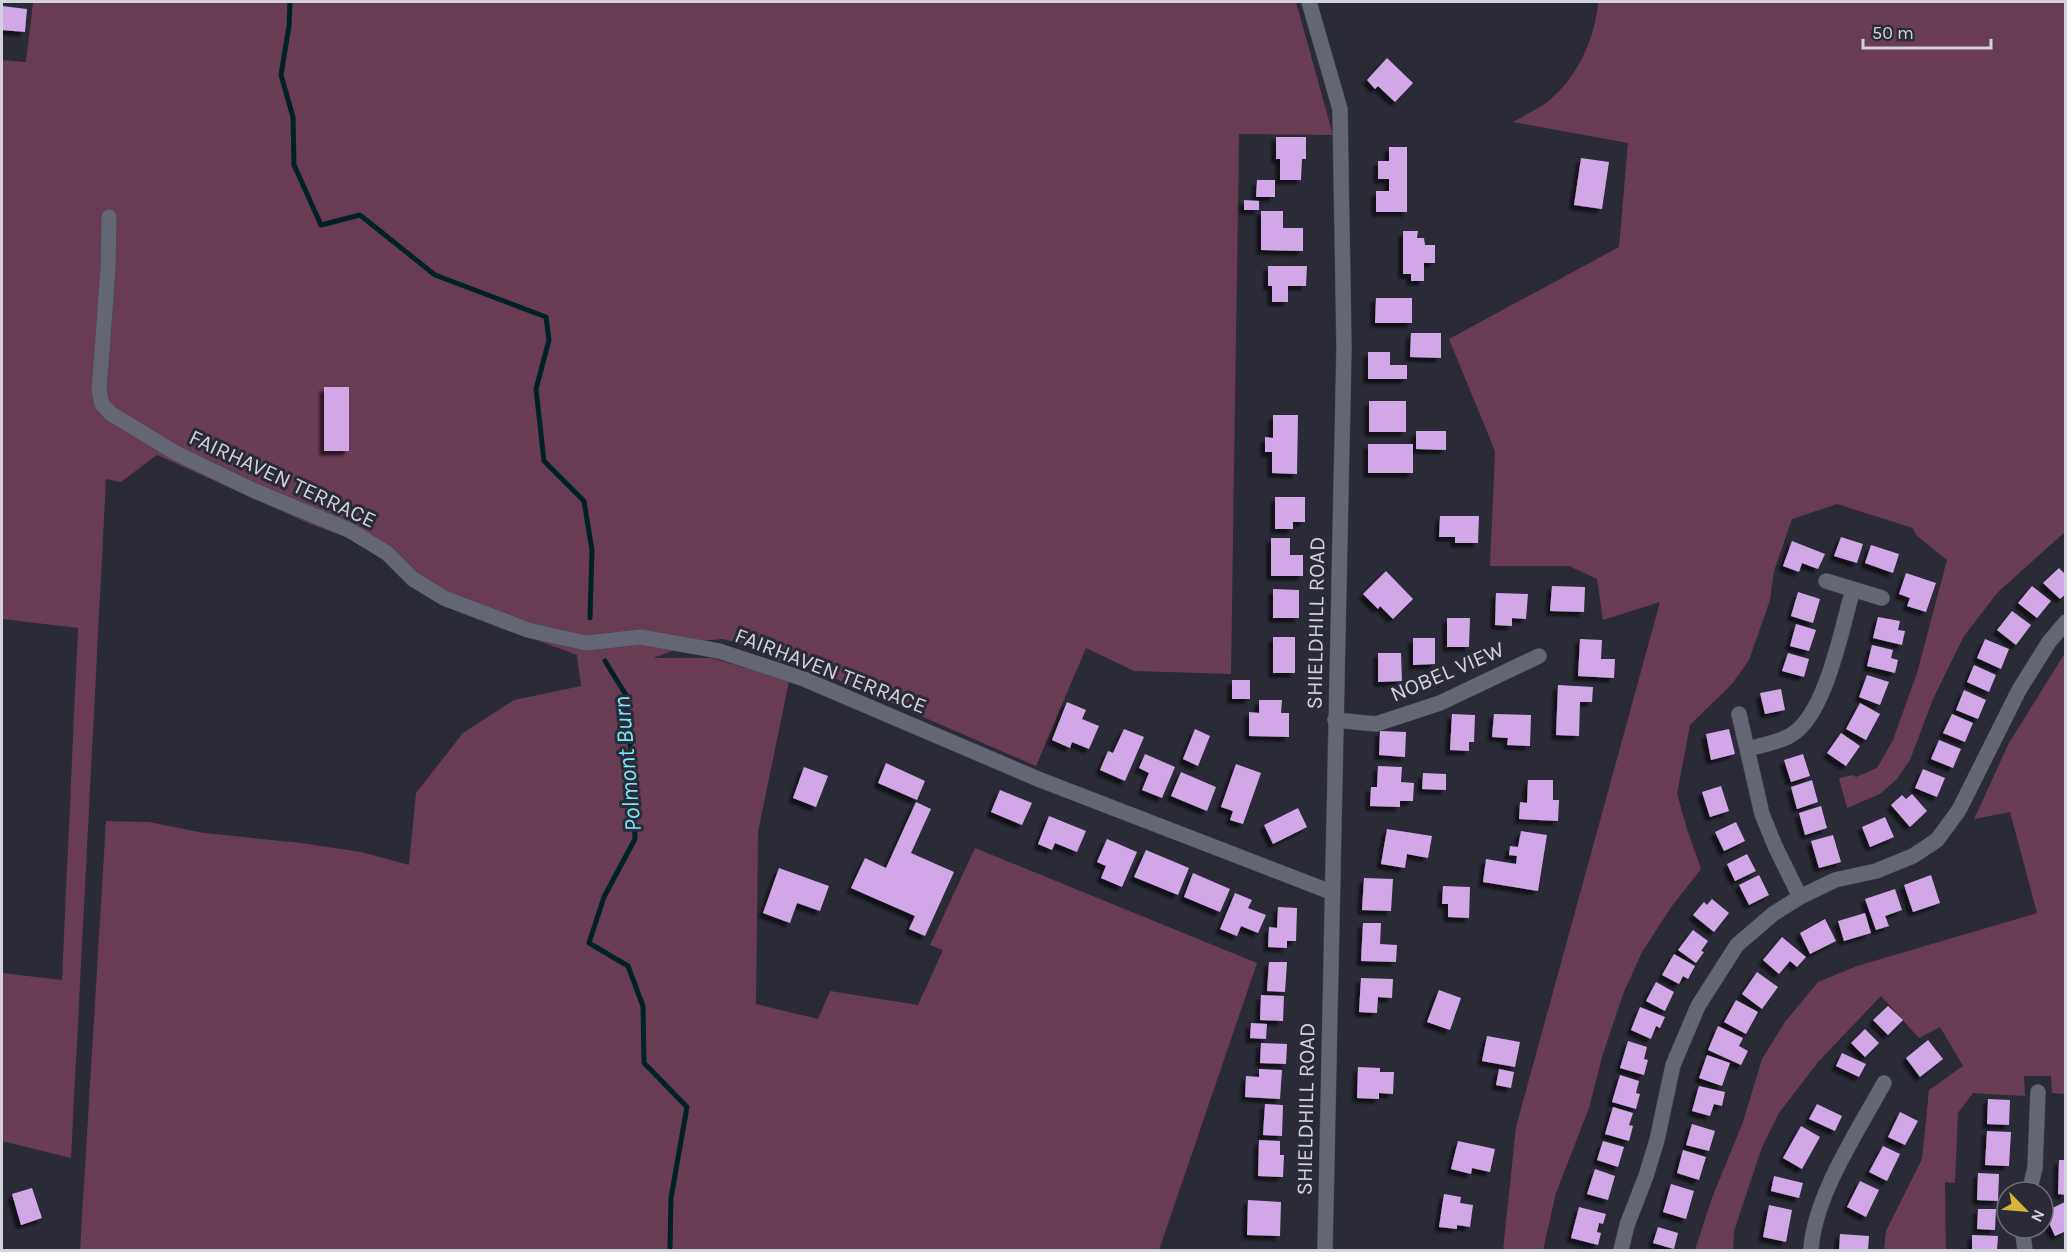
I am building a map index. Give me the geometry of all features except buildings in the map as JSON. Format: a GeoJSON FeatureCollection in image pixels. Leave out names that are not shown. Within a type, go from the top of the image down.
{"type":"FeatureCollection","features":[{"type":"Feature","properties":{"kind":"street","name":"SHIELDHILL ROAD"},"geometry":{"type":"LineString","coordinates":[[1309,2],[1340,110],[1344,348],[1325,1251]]}},
{"type":"Feature","properties":{"kind":"street","name":"FAIRHAVEN TERRACE"},"geometry":{"type":"LineString","coordinates":[[109,217],[108,269],[99,391],[102,404],[110,413],[174,452],[255,491],[349,530],[387,553],[413,579],[444,598],[517,626],[586,643],[641,637],[719,651],[804,679],[1038,779],[1331,892]]}},
{"type":"Feature","properties":{"kind":"street"},"geometry":{"type":"LineString","coordinates":[[1826,581],[1882,598]]}},
{"type":"Feature","properties":{"kind":"street"},"geometry":{"type":"LineString","coordinates":[[1747,749],[1790,736],[1804,724],[1818,701],[1826,681],[1853,589]]}},
{"type":"Feature","properties":{"kind":"street"},"geometry":{"type":"LineString","coordinates":[[1620,1251],[1627,1224],[1657,1140],[1673,1065],[1698,1006],[1737,945],[1773,914],[1800,897],[1835,880],[1876,871],[1913,856],[1937,840],[1959,810],[2019,690],[2049,642],[2066,622]]}},
{"type":"Feature","properties":{"kind":"street","name":"NOBEL VIEW"},"geometry":{"type":"LineString","coordinates":[[1335,720],[1376,724],[1440,703],[1539,656]]}},
{"type":"Feature","properties":{"kind":"street"},"geometry":{"type":"LineString","coordinates":[[1739,714],[1762,814],[1800,897]]}},
{"type":"Feature","properties":{"kind":"street"},"geometry":{"type":"LineString","coordinates":[[1810,1251],[1812,1232],[1819,1208],[1884,1083]]}},
{"type":"Feature","properties":{"kind":"street"},"geometry":{"type":"LineString","coordinates":[[2032,1180],[2035,1168],[2038,1092]]}},
{"type":"Feature","properties":{"kind":"shaded area"},"geometry":{"type":"Polygon","coordinates":[[[33,2],[1296,2],[1333,135],[1239,134],[1231,674],[1134,671],[1086,648],[1036,766],[813,669],[778,661],[764,651],[723,639],[699,641],[653,658],[712,658],[789,681],[758,832],[756,1004],[818,1019],[830,991],[918,1005],[943,950],[930,945],[975,848],[1257,963],[1159,1250],[80,1250],[106,821],[149,822],[204,833],[301,843],[361,852],[409,865],[416,793],[463,733],[514,700],[581,686],[577,655],[447,607],[410,584],[383,559],[349,538],[310,524],[157,455],[121,482],[106,479],[71,1158],[2,1141],[2,973],[62,980],[78,628],[2,619],[2,60],[26,62],[33,2]]]}},
{"type":"Feature","properties":{"kind":"shaded area"},"geometry":{"type":"Polygon","coordinates":[[[1598,2],[2065,2],[2065,532],[1998,592],[1964,636],[1933,699],[1910,760],[1897,779],[1880,794],[1847,808],[1839,778],[1852,775],[1856,777],[1877,768],[1893,740],[1917,673],[1947,560],[1916,535],[1913,528],[1837,504],[1792,519],[1774,571],[1770,600],[1749,660],[1732,684],[1690,725],[1677,794],[1701,869],[1672,906],[1642,952],[1623,994],[1602,1057],[1589,1108],[1556,1193],[1543,1250],[1503,1250],[1516,1127],[1660,602],[1603,620],[1597,579],[1569,566],[1490,566],[1495,451],[1449,339],[1619,247],[1628,143],[1513,122],[1549,101],[1571,77],[1590,40],[1598,2]]]}},
{"type":"Feature","properties":{"kind":"shaded area"},"geometry":{"type":"Polygon","coordinates":[[[2065,653],[2065,1094],[2052,1093],[2051,1076],[2024,1076],[2025,1096],[1973,1093],[1958,1113],[1955,1183],[1945,1182],[1946,1250],[1884,1250],[1886,1231],[1922,1159],[1929,1090],[1963,1066],[1940,1027],[1919,1038],[1881,996],[1818,1062],[1779,1113],[1762,1147],[1734,1231],[1733,1250],[1695,1250],[1712,1198],[1743,1122],[1762,1059],[1785,1022],[1818,982],[1857,966],[2037,913],[2010,812],[1974,819],[2009,743],[2065,653]]]}},
{"type":"Feature","properties":{"kind":"waterway","name":"Polmont Burn"},"geometry":{"type":"LineString","coordinates":[[290,2],[289,26],[281,75],[293,117],[294,165],[321,225],[360,215],[435,275],[546,317],[549,340],[536,389],[544,461],[584,501],[592,550],[590,618]]}},
{"type":"Feature","properties":{"kind":"waterway","name":"Polmont Burn"},"geometry":{"type":"LineString","coordinates":[[605,661],[626,695],[633,778],[635,839],[604,897],[589,943],[628,966],[643,1006],[644,1063],[687,1107],[671,1198],[670,1250]]}}]}
